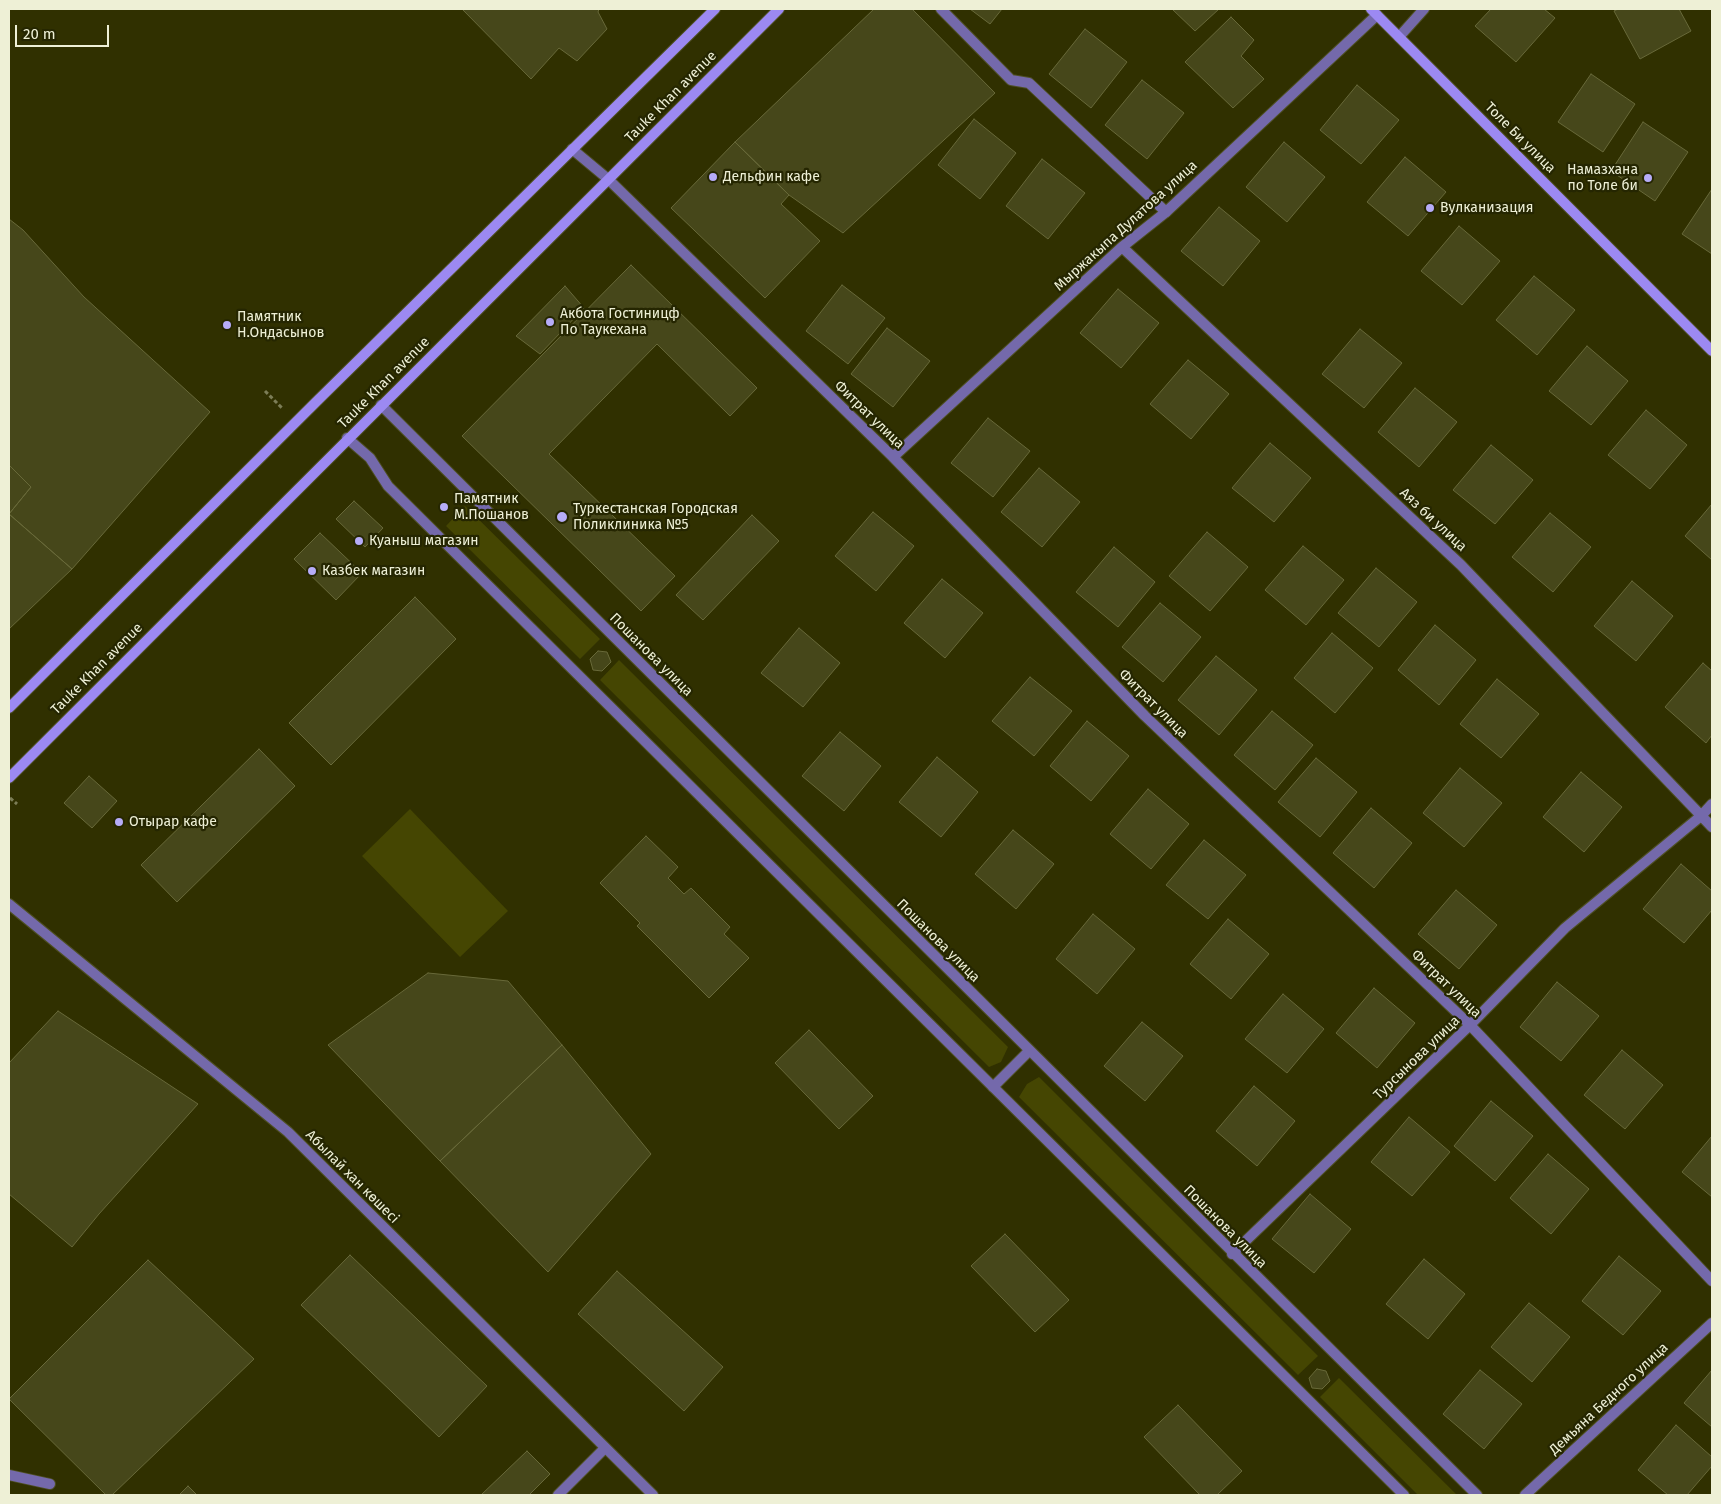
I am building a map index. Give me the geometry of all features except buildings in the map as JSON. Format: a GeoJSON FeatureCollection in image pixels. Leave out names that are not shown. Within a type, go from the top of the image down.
{"type":"FeatureCollection","features":[{"type":"Feature","properties":{"kind":"street"},"geometry":{"type":"LineString","coordinates":[[9,708],[715,9]]}},
{"type":"Feature","properties":{"kind":"street","name":"Tauke Khan avenue"},"geometry":{"type":"LineString","coordinates":[[9,778],[347,438],[779,9]]}},
{"type":"Feature","properties":{"kind":"street"},"geometry":{"type":"LineString","coordinates":[[941,9],[1011,80],[1029,83],[1166,212]]}},
{"type":"Feature","properties":{"kind":"street"},"geometry":{"type":"LineString","coordinates":[[1399,37],[1424,9]]}},
{"type":"Feature","properties":{"kind":"street","name":"Мыржакыпа Дулатова улица"},"geometry":{"type":"LineString","coordinates":[[893,457],[1122,247],[1166,212],[1374,12]]}},
{"type":"Feature","properties":{"kind":"street","name":"Толе Би улица"},"geometry":{"type":"LineString","coordinates":[[1374,12],[1712,351]]}},
{"type":"Feature","properties":{"kind":"street","name":"Фитрат улица"},"geometry":{"type":"LineString","coordinates":[[572,149],[608,179],[893,457],[1145,716],[1470,1025],[1712,1281]]}},
{"type":"Feature","properties":{"kind":"street","name":"Аяз би улица"},"geometry":{"type":"LineString","coordinates":[[1122,247],[1461,565],[1712,827]]}},
{"type":"Feature","properties":{"kind":"street","name":"Пошанова улица"},"geometry":{"type":"LineString","coordinates":[[381,405],[1232,1254],[1477,1495]]}},
{"type":"Feature","properties":{"kind":"street"},"geometry":{"type":"LineString","coordinates":[[347,438],[370,458],[388,486],[1404,1495]]}},
{"type":"Feature","properties":{"kind":"street","name":"Турсынова улица"},"geometry":{"type":"LineString","coordinates":[[1232,1254],[1470,1025],[1564,928],[1701,816],[1712,804]]}},
{"type":"Feature","properties":{"kind":"street","name":"Абылай хан көшесі"},"geometry":{"type":"LineString","coordinates":[[9,904],[288,1132],[653,1495]]}},
{"type":"Feature","properties":{"kind":"street"},"geometry":{"type":"LineString","coordinates":[[993,1087],[1029,1051]]}},
{"type":"Feature","properties":{"kind":"street","name":"Демьяна Бедного улица"},"geometry":{"type":"LineString","coordinates":[[1525,1495],[1712,1323]]}},
{"type":"Feature","properties":{"kind":"street"},"geometry":{"type":"LineString","coordinates":[[558,1495],[605,1448]]}},
{"type":"Feature","properties":{"kind":"street"},"geometry":{"type":"LineString","coordinates":[[9,1475],[50,1484]]}},
{"type":"Feature","properties":{"kind":"shaded area"},"geometry":{"type":"Polygon","coordinates":[[[465,506],[600,639],[580,659],[446,526],[465,506]]]}},
{"type":"Feature","properties":{"kind":"shaded area"},"geometry":{"type":"Polygon","coordinates":[[[619,660],[1008,1047],[1001,1062],[989,1067],[600,680],[619,660]]]}},
{"type":"Feature","properties":{"kind":"shaded area"},"geometry":{"type":"Polygon","coordinates":[[[410,809],[508,911],[460,957],[362,856],[410,809]]]}},
{"type":"Feature","properties":{"kind":"shaded area"},"geometry":{"type":"Polygon","coordinates":[[[1039,1077],[1318,1356],[1298,1375],[1019,1097],[1027,1084],[1039,1077]]]}},
{"type":"Feature","properties":{"kind":"shaded area"},"geometry":{"type":"Polygon","coordinates":[[[1339,1378],[1457,1495],[1418,1495],[1320,1397],[1339,1378]]]}},
{"type":"Feature","properties":{"kind":"place","name":"Дельфин кафе"},"geometry":{"type":"Point","coordinates":[713,177]}},
{"type":"Feature","properties":{"kind":"place","name":"Намазхана по Толе би"},"geometry":{"type":"Point","coordinates":[1648,178]}},
{"type":"Feature","properties":{"kind":"place","name":"Вулканизация"},"geometry":{"type":"Point","coordinates":[1430,208]}},
{"type":"Feature","properties":{"kind":"place","name":"Акбота Гостиницф По Таукехана"},"geometry":{"type":"Point","coordinates":[550,322]}},
{"type":"Feature","properties":{"kind":"place","name":"Памятник Н.Ондасынов"},"geometry":{"type":"Point","coordinates":[227,325]}},
{"type":"Feature","properties":{"kind":"place","name":"Памятник М.Пошанов"},"geometry":{"type":"Point","coordinates":[444,507]}},
{"type":"Feature","properties":{"kind":"place","name":"Туркестанская Городская Поликлиника №5"},"geometry":{"type":"Point","coordinates":[562,517]}},
{"type":"Feature","properties":{"kind":"place","name":"Куаныш магазин"},"geometry":{"type":"Point","coordinates":[359,541]}},
{"type":"Feature","properties":{"kind":"place","name":"Казбек магазин"},"geometry":{"type":"Point","coordinates":[312,571]}},
{"type":"Feature","properties":{"kind":"place","name":"Отырар кафе"},"geometry":{"type":"Point","coordinates":[119,822]}}]}
